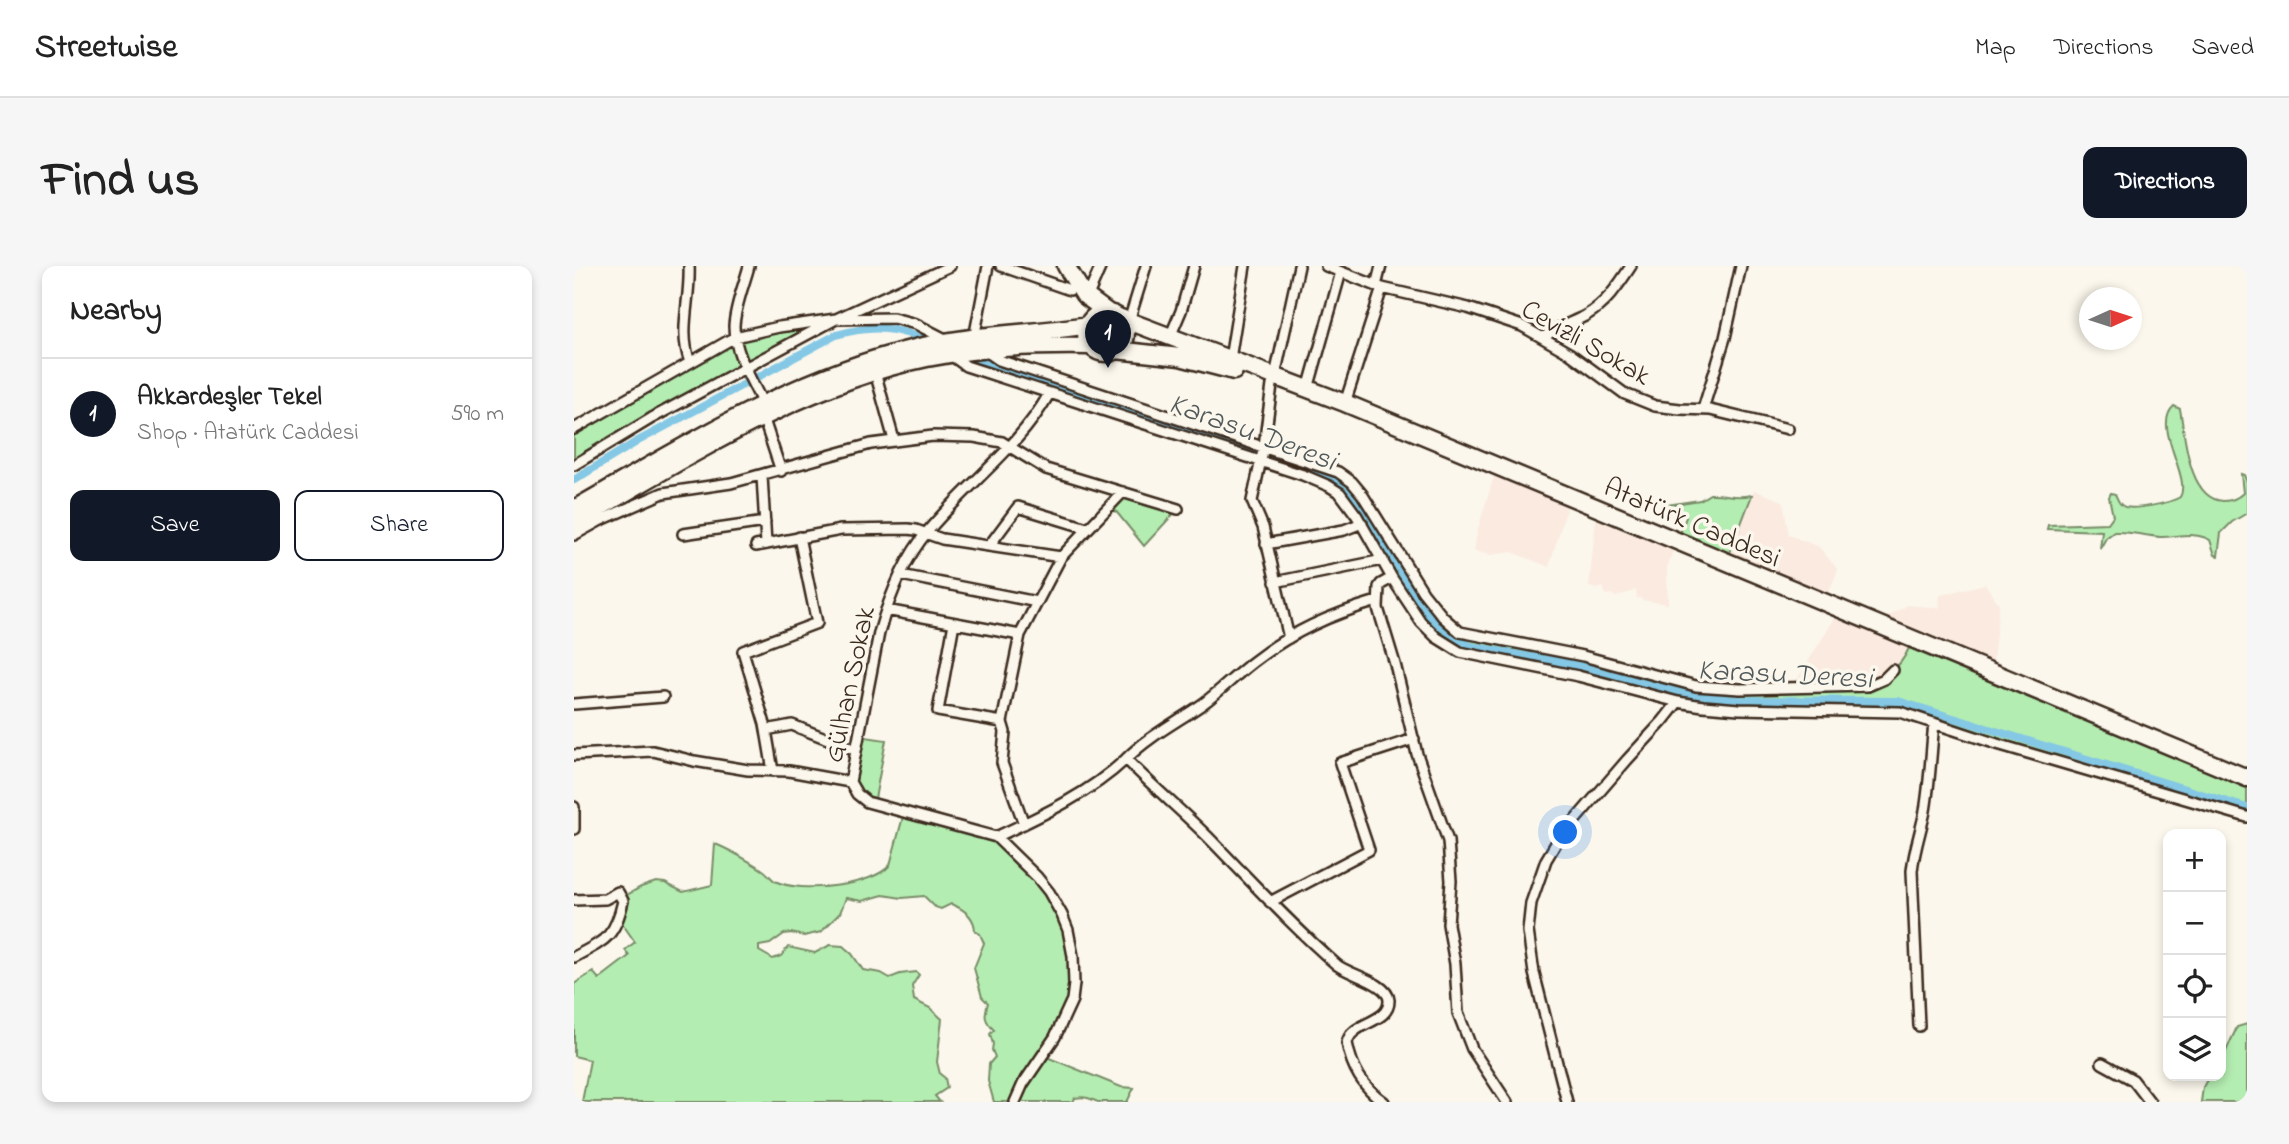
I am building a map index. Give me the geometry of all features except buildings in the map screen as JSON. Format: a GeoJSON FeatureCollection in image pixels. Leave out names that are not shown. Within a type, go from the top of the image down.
{"type":"FeatureCollection","features":[{"type":"Feature","properties":{"kind":"highway"},"geometry":{"type":"LineString","coordinates":[[1058,266],[1089,324],[1087,337],[1091,346]]}},
{"type":"Feature","properties":{"kind":"highway"},"geometry":{"type":"LineString","coordinates":[[1066,266],[1087,298]]}},
{"type":"Feature","properties":{"kind":"highway","name":"Atatürk Caddesi"},"geometry":{"type":"LineString","coordinates":[[1087,298],[1119,317],[1230,359],[1352,416],[2247,788]]}},
{"type":"Feature","properties":{"kind":"highway"},"geometry":{"type":"LineString","coordinates":[[574,509],[763,411],[875,372],[946,351],[1089,324],[1099,315],[1119,317],[1125,326],[1125,341],[1116,350]]}},
{"type":"Feature","properties":{"kind":"highway","name":"Atatürk Caddesi"},"geometry":{"type":"LineString","coordinates":[[976,344],[1091,346],[1104,353],[1116,350],[1163,354],[1308,389],[2247,778]]}},
{"type":"Feature","properties":{"kind":"highway"},"geometry":{"type":"LineString","coordinates":[[574,522],[806,383],[922,346],[946,351]]}},
{"type":"Feature","properties":{"kind":"street"},"geometry":{"type":"LineString","coordinates":[[689,266],[683,341],[690,362]]}},
{"type":"Feature","properties":{"kind":"street"},"geometry":{"type":"LineString","coordinates":[[749,266],[736,313],[735,337],[763,411],[781,471]]}},
{"type":"Feature","properties":{"kind":"street"},"geometry":{"type":"LineString","coordinates":[[574,465],[628,432],[747,370],[836,319],[950,266]]}},
{"type":"Feature","properties":{"kind":"street"},"geometry":{"type":"LineString","coordinates":[[988,266],[976,328],[976,344],[999,360],[1326,467],[1352,482],[1372,507],[1437,611],[1448,624],[1466,634],[1583,656],[1684,684],[1727,689],[1868,687],[1884,679],[1893,670]]}},
{"type":"Feature","properties":{"kind":"street"},"geometry":{"type":"LineString","coordinates":[[1001,266],[1070,290]]}},
{"type":"Feature","properties":{"kind":"street"},"geometry":{"type":"LineString","coordinates":[[1087,298],[1101,266]]}},
{"type":"Feature","properties":{"kind":"street"},"geometry":{"type":"LineString","coordinates":[[1119,317],[1146,266]]}},
{"type":"Feature","properties":{"kind":"street"},"geometry":{"type":"LineString","coordinates":[[1170,337],[1194,266]]}},
{"type":"Feature","properties":{"kind":"street"},"geometry":{"type":"LineString","coordinates":[[1230,359],[1245,266]]}},
{"type":"Feature","properties":{"kind":"street"},"geometry":{"type":"LineString","coordinates":[[1289,638],[1266,544],[1252,501],[1264,446],[1273,380],[1299,266]]}},
{"type":"Feature","properties":{"kind":"street","name":"Cevizli Sokak"},"geometry":{"type":"LineString","coordinates":[[1326,266],[1379,287],[1494,315],[1544,337],[1625,394],[1669,408],[1703,409],[1788,429]]}},
{"type":"Feature","properties":{"kind":"street"},"geometry":{"type":"LineString","coordinates":[[1345,403],[1379,287],[1381,266]]}},
{"type":"Feature","properties":{"kind":"street"},"geometry":{"type":"LineString","coordinates":[[1544,337],[1555,328],[1585,316],[1602,304],[1631,266]]}},
{"type":"Feature","properties":{"kind":"street"},"geometry":{"type":"LineString","coordinates":[[1703,409],[1725,338],[1741,266]]}},
{"type":"Feature","properties":{"kind":"street"},"geometry":{"type":"LineString","coordinates":[[1308,389],[1341,272]]}},
{"type":"Feature","properties":{"kind":"street"},"geometry":{"type":"LineString","coordinates":[[574,429],[735,337],[788,325],[836,319],[893,318],[916,324],[967,366],[1329,486],[1340,493],[1362,523],[1392,578],[1427,629],[1443,643],[1460,652],[1578,676],[1678,702],[1739,709],[1900,712],[1997,744],[2247,817]]}},
{"type":"Feature","properties":{"kind":"street"},"geometry":{"type":"LineString","coordinates":[[875,372],[894,440]]}},
{"type":"Feature","properties":{"kind":"street","name":"Gülhan Sokak"},"geometry":{"type":"LineString","coordinates":[[1015,1102],[1023,1084],[1055,1037],[1068,1012],[1073,992],[1074,972],[1068,930],[1057,906],[1026,864],[996,837],[867,802],[856,794],[850,782],[886,610],[901,575],[926,533],[1010,446],[1031,422],[1049,394]]}},
{"type":"Feature","properties":{"kind":"street"},"geometry":{"type":"LineString","coordinates":[[574,535],[654,496],[762,476],[842,452],[894,440],[933,436],[974,437],[1002,442],[1046,469],[1178,509]]}},
{"type":"Feature","properties":{"kind":"street"},"geometry":{"type":"LineString","coordinates":[[762,476],[766,544]]}},
{"type":"Feature","properties":{"kind":"street"},"geometry":{"type":"LineString","coordinates":[[1024,824],[1002,763],[1005,732],[1002,722],[1020,635],[1061,557],[1123,492]]}},
{"type":"Feature","properties":{"kind":"street"},"geometry":{"type":"LineString","coordinates":[[989,546],[1018,507],[1087,528]]}},
{"type":"Feature","properties":{"kind":"street"},"geometry":{"type":"LineString","coordinates":[[683,534],[765,522]]}},
{"type":"Feature","properties":{"kind":"street"},"geometry":{"type":"LineString","coordinates":[[1266,544],[1344,530],[1362,523]]}},
{"type":"Feature","properties":{"kind":"street"},"geometry":{"type":"LineString","coordinates":[[755,546],[841,530],[916,530],[942,539],[1061,557]]}},
{"type":"Feature","properties":{"kind":"street"},"geometry":{"type":"LineString","coordinates":[[773,771],[766,730],[743,650],[817,623],[799,537]]}},
{"type":"Feature","properties":{"kind":"street"},"geometry":{"type":"LineString","coordinates":[[1275,582],[1382,560]]}},
{"type":"Feature","properties":{"kind":"street"},"geometry":{"type":"LineString","coordinates":[[901,575],[1037,602]]}},
{"type":"Feature","properties":{"kind":"street"},"geometry":{"type":"LineString","coordinates":[[1392,578],[1381,584],[1377,601],[1414,739],[1448,841],[1451,881],[1449,932],[1460,1020],[1479,1061],[1507,1102]]}},
{"type":"Feature","properties":{"kind":"street"},"geometry":{"type":"LineString","coordinates":[[996,837],[1084,791],[1110,774],[1141,745],[1196,708],[1254,661],[1289,638],[1327,617],[1377,601]]}},
{"type":"Feature","properties":{"kind":"street"},"geometry":{"type":"LineString","coordinates":[[886,610],[1020,635]]}},
{"type":"Feature","properties":{"kind":"street"},"geometry":{"type":"LineString","coordinates":[[954,623],[938,711],[1002,722]]}},
{"type":"Feature","properties":{"kind":"street"},"geometry":{"type":"LineString","coordinates":[[574,704],[663,697]]}},
{"type":"Feature","properties":{"kind":"street"},"geometry":{"type":"LineString","coordinates":[[1567,1102],[1534,973],[1528,931],[1531,904],[1546,860],[1558,840],[1678,702]]}},
{"type":"Feature","properties":{"kind":"street"},"geometry":{"type":"LineString","coordinates":[[1919,1026],[1912,871],[1927,799],[1934,723]]}},
{"type":"Feature","properties":{"kind":"street"},"geometry":{"type":"LineString","coordinates":[[766,730],[790,725],[856,750]]}},
{"type":"Feature","properties":{"kind":"street"},"geometry":{"type":"LineString","coordinates":[[1270,902],[1368,850],[1340,763],[1414,739]]}},
{"type":"Feature","properties":{"kind":"street"},"geometry":{"type":"LineString","coordinates":[[574,755],[653,751],[748,770],[789,771],[850,782]]}},
{"type":"Feature","properties":{"kind":"street"},"geometry":{"type":"LineString","coordinates":[[1126,759],[1206,835],[1270,902],[1344,970],[1387,992],[1389,1004],[1385,1013],[1354,1031],[1349,1035],[1347,1043],[1360,1080],[1384,1102]]}},
{"type":"Feature","properties":{"kind":"street"},"geometry":{"type":"LineString","coordinates":[[574,807],[575,829]]}},
{"type":"Feature","properties":{"kind":"street"},"geometry":{"type":"LineString","coordinates":[[574,900],[604,899],[618,892],[623,901],[617,926],[595,946],[574,957]]}},
{"type":"Feature","properties":{"kind":"street"},"geometry":{"type":"LineString","coordinates":[[2102,1063],[2133,1080],[2150,1102]]}},
{"type":"Feature","properties":{"kind":"shaded area"},"geometry":{"type":"Polygon","coordinates":[[[1494,476],[1567,507],[1549,567],[1512,552],[1490,555],[1474,551],[1494,476]]]}},
{"type":"Feature","properties":{"kind":"shaded area"},"geometry":{"type":"Polygon","coordinates":[[[1754,490],[1783,501],[1789,535],[1819,547],[1838,570],[1824,603],[1726,563],[1754,490]]]}},
{"type":"Feature","properties":{"kind":"shaded area"},"geometry":{"type":"Polygon","coordinates":[[[1596,519],[1673,551],[1667,568],[1668,604],[1641,600],[1637,598],[1636,590],[1616,597],[1606,595],[1603,587],[1589,587],[1596,519]]]}},
{"type":"Feature","properties":{"kind":"shaded area"},"geometry":{"type":"Polygon","coordinates":[[[1985,584],[1999,604],[1992,672],[1874,624],[1908,605],[1939,608],[1940,595],[1985,584]]]}},
{"type":"Feature","properties":{"kind":"shaded area"},"geometry":{"type":"Polygon","coordinates":[[[1835,618],[1909,648],[1884,679],[1876,684],[1791,689],[1835,618]]]}},
{"type":"Feature","properties":{"kind":"green space"},"geometry":{"type":"Polygon","coordinates":[[[836,319],[574,465],[574,429],[735,337],[836,319]]]}},
{"type":"Feature","properties":{"kind":"green space"},"geometry":{"type":"Polygon","coordinates":[[[2174,406],[2180,409],[2190,464],[2202,489],[2211,498],[2229,501],[2243,493],[2241,474],[2247,482],[2247,513],[2221,533],[2218,556],[2215,555],[2210,540],[2198,536],[2160,537],[2114,532],[2106,538],[2100,549],[2102,531],[2047,529],[2048,525],[2108,523],[2113,516],[2109,497],[2111,493],[2115,494],[2121,505],[2130,508],[2169,502],[2180,497],[2181,477],[2167,426],[2168,415],[2174,406]]]}},
{"type":"Feature","properties":{"kind":"green space"},"geometry":{"type":"Polygon","coordinates":[[[1123,492],[1178,509],[1144,546],[1110,504],[1123,492]]]}},
{"type":"Feature","properties":{"kind":"green space"},"geometry":{"type":"Polygon","coordinates":[[[1710,494],[1752,495],[1726,563],[1677,542],[1686,517],[1680,510],[1667,505],[1700,500],[1710,494]]]}},
{"type":"Feature","properties":{"kind":"green space"},"geometry":{"type":"Polygon","coordinates":[[[1397,549],[1423,592],[1460,632],[1583,656],[1684,684],[1861,687],[1890,673],[1909,648],[2247,788],[2247,817],[1900,712],[1727,709],[1482,658],[1436,637],[1381,557],[1397,549]]]}},
{"type":"Feature","properties":{"kind":"green space"},"geometry":{"type":"Polygon","coordinates":[[[859,736],[886,740],[874,804],[867,802],[850,776],[859,736]]]}},
{"type":"Feature","properties":{"kind":"green space"},"geometry":{"type":"Polygon","coordinates":[[[904,813],[984,832],[1037,877],[1068,930],[1073,992],[1044,1056],[1121,1087],[1134,1088],[1127,1102],[1098,1102],[1082,1097],[1075,1098],[1073,1102],[994,1102],[988,1081],[989,1064],[995,1057],[990,1034],[994,1030],[987,1020],[988,1003],[982,997],[974,968],[984,943],[980,934],[975,931],[968,914],[951,904],[941,909],[924,896],[902,898],[883,895],[862,901],[846,898],[840,913],[821,932],[804,936],[784,934],[770,944],[759,946],[759,951],[773,959],[781,956],[788,947],[815,953],[830,945],[843,946],[863,970],[881,973],[890,978],[916,972],[919,975],[912,986],[914,1000],[930,1008],[942,1019],[937,1062],[947,1088],[935,1096],[940,1102],[582,1102],[590,1060],[574,1056],[574,984],[593,972],[599,979],[629,956],[625,950],[635,942],[619,919],[621,898],[656,882],[665,883],[683,892],[712,885],[715,844],[786,885],[818,887],[853,883],[881,872],[890,865],[904,813]]]}},
{"type":"Feature","properties":{"kind":"green space"},"geometry":{"type":"Polygon","coordinates":[[[2247,1024],[2247,1102],[2201,1102],[2206,1081],[2226,1081],[2226,1052],[2237,1027],[2247,1024]]]}},
{"type":"Feature","properties":{"kind":"waterway","name":"Karasu Deresi"},"geometry":{"type":"LineString","coordinates":[[574,480],[638,441],[836,335],[883,329],[905,333],[929,342]]}},
{"type":"Feature","properties":{"kind":"waterway","name":"Karasu Deresi"},"geometry":{"type":"LineString","coordinates":[[960,355],[1305,467],[1334,479],[1346,487],[1371,520],[1415,596],[1434,622],[1447,635],[1471,646],[1581,666],[1704,697],[1739,700],[1898,701],[2247,808]]}},
{"type":"Feature","properties":{"kind":"place","name":"Akkardeşler Tekel"},"geometry":{"type":"Point","coordinates":[1108,368]}}]}
